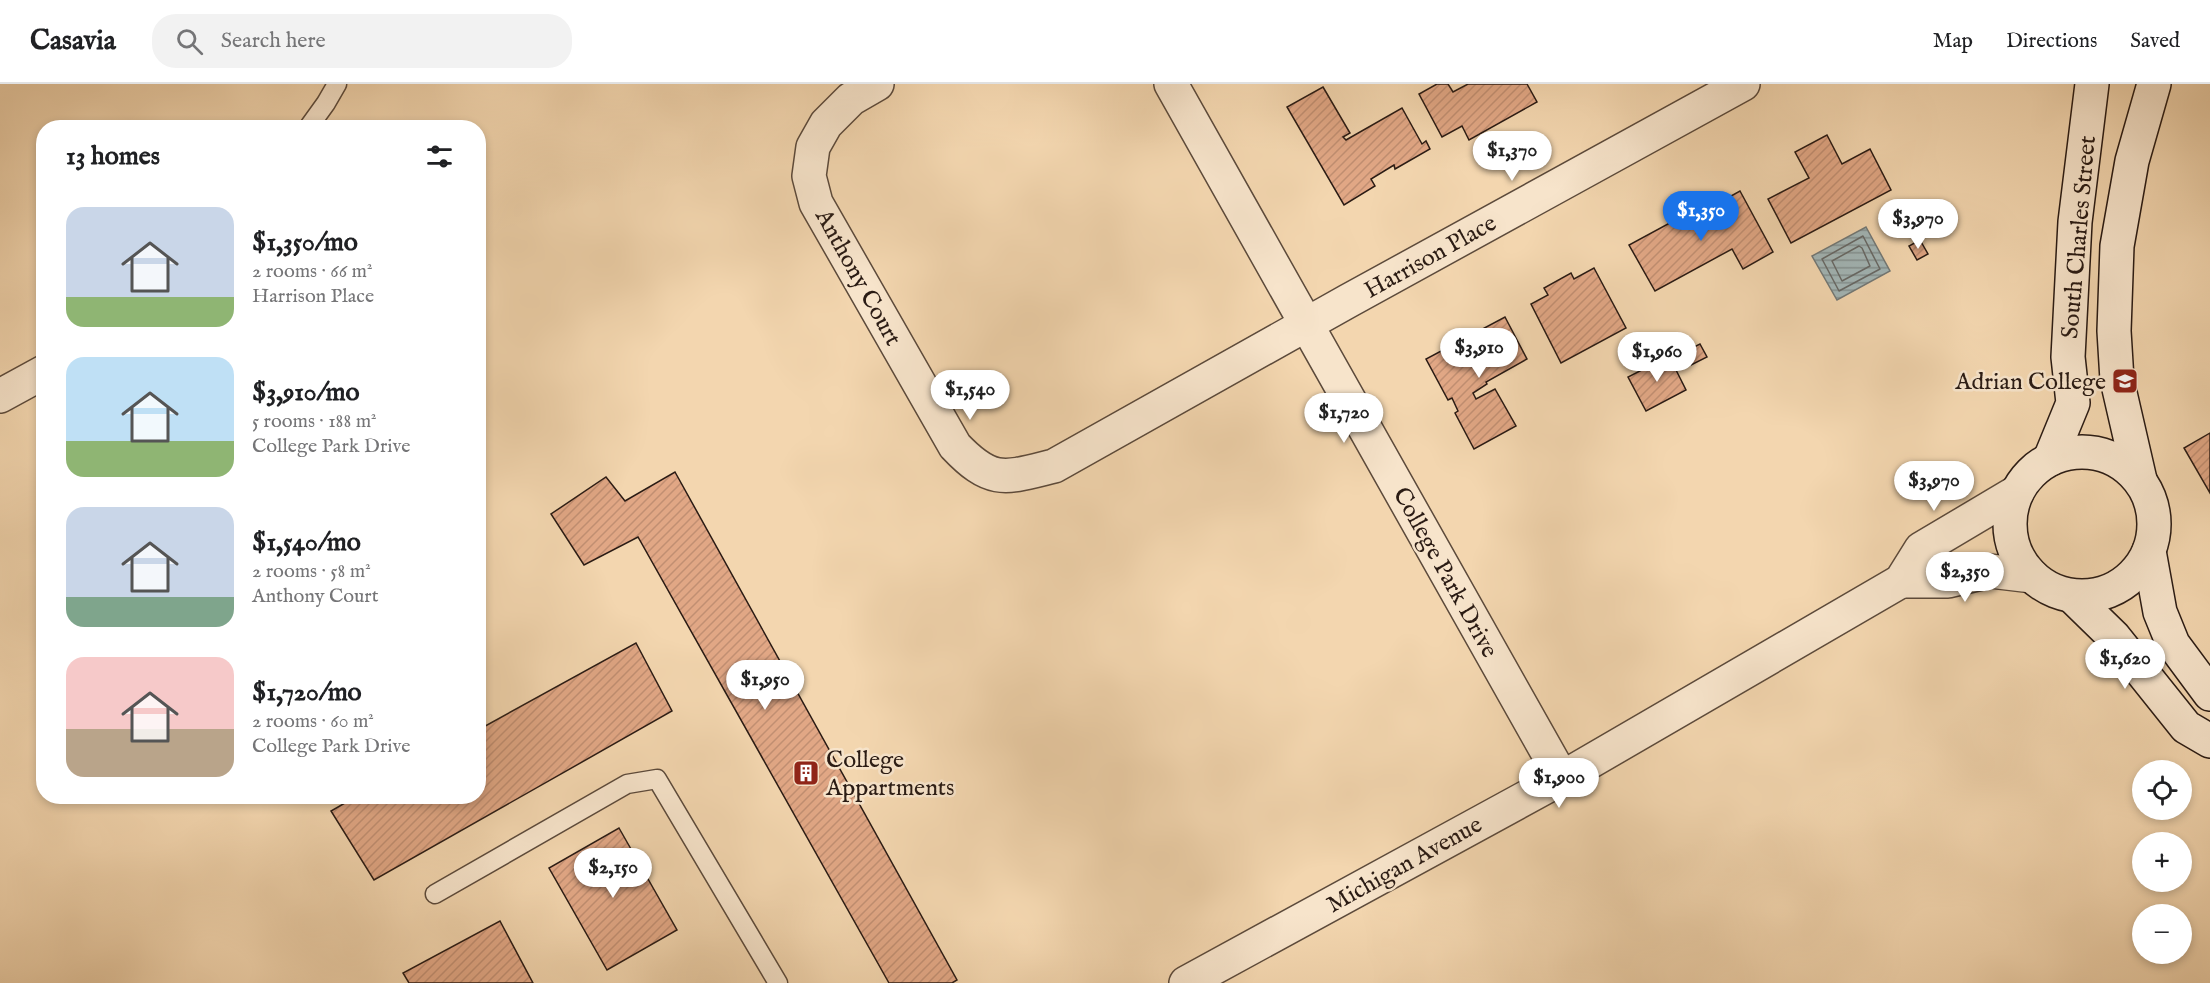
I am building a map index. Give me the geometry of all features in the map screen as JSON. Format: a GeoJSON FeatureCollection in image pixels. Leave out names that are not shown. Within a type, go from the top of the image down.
{"type":"FeatureCollection","features":[{"type":"Feature","properties":{"kind":"street","name":"Anthony Court"},"geometry":{"type":"LineString","coordinates":[[877,84],[851,99],[826,124],[813,147],[809,176],[816,203],[955,446],[972,465],[996,476],[1022,474],[1054,466],[1306,325]]}},
{"type":"Feature","properties":{"kind":"street","name":"College Park Drive"},"geometry":{"type":"LineString","coordinates":[[1171,84],[1562,778]]}},
{"type":"Feature","properties":{"kind":"street","name":"Harrison Place"},"geometry":{"type":"LineString","coordinates":[[1306,325],[1743,84]]}},
{"type":"Feature","properties":{"kind":"street","name":"South Charles Street"},"geometry":{"type":"LineString","coordinates":[[2050,459],[2073,403],[2068,357],[2075,222],[2092,84]]}},
{"type":"Feature","properties":{"kind":"street","name":"South Charles Street"},"geometry":{"type":"LineString","coordinates":[[2140,480],[2117,380],[2114,331],[2117,246],[2132,161],[2154,84]]}},
{"type":"Feature","properties":{"kind":"street"},"geometry":{"type":"LineString","coordinates":[[0,396],[36,376]]}},
{"type":"Feature","properties":{"kind":"street"},"geometry":{"type":"LineString","coordinates":[[2150,551],[2136,572],[2116,588],[2095,596],[2072,596],[2050,590],[2032,576],[2018,558],[2011,537],[2010,514],[2017,492],[2030,474],[2050,459],[2074,451],[2099,453],[2122,463],[2140,480],[2152,502],[2155,527],[2150,551],[2160,612],[2173,644],[2210,694]]}},
{"type":"Feature","properties":{"kind":"street","name":"Michigan Avenue"},"geometry":{"type":"LineString","coordinates":[[1186,983],[1562,778],[1901,581],[1921,549],[2017,492]]}},
{"type":"Feature","properties":{"kind":"street"},"geometry":{"type":"LineString","coordinates":[[1901,581],[1948,581],[1989,571],[2032,576]]}},
{"type":"Feature","properties":{"kind":"street"},"geometry":{"type":"LineString","coordinates":[[2072,596],[2114,637],[2186,727],[2210,741]]}},
{"type":"Feature","properties":{"kind":"lane"},"geometry":{"type":"LineString","coordinates":[[314,120],[337,84]]}},
{"type":"Feature","properties":{"kind":"lane"},"geometry":{"type":"LineString","coordinates":[[435,894],[627,784],[657,779],[778,983]]}},
{"type":"Feature","properties":{"kind":"water"},"geometry":{"type":"Polygon","coordinates":[[[1866,227],[1890,271],[1837,300],[1812,256],[1866,227]]]}},
{"type":"Feature","properties":{"kind":"building"},"geometry":{"type":"Polygon","coordinates":[[[1437,84],[1448,84],[1453,92],[1468,84],[1527,84],[1537,102],[1469,140],[1462,126],[1442,137],[1419,94],[1437,84]]]}},
{"type":"Feature","properties":{"kind":"building"},"geometry":{"type":"Polygon","coordinates":[[[1323,87],[1350,133],[1343,137],[1346,140],[1402,108],[1422,144],[1426,141],[1430,149],[1395,169],[1394,165],[1371,179],[1375,186],[1344,205],[1287,107],[1323,87]]]}},
{"type":"Feature","properties":{"kind":"building"},"geometry":{"type":"Polygon","coordinates":[[[1827,135],[1842,164],[1870,149],[1891,190],[1791,243],[1768,199],[1809,178],[1795,152],[1827,135]]]}},
{"type":"Feature","properties":{"kind":"building"},"geometry":{"type":"Polygon","coordinates":[[[1740,191],[1773,252],[1743,269],[1732,249],[1655,291],[1629,245],[1690,212],[1693,217],[1740,191]]]}},
{"type":"Feature","properties":{"kind":"building"},"geometry":{"type":"Polygon","coordinates":[[[1920,240],[1928,254],[1917,260],[1909,246],[1920,240]]]}},
{"type":"Feature","properties":{"kind":"building"},"geometry":{"type":"Polygon","coordinates":[[[1594,268],[1626,328],[1561,363],[1531,304],[1548,295],[1544,288],[1571,273],[1574,279],[1594,268]]]}},
{"type":"Feature","properties":{"kind":"building"},"geometry":{"type":"Polygon","coordinates":[[[1505,317],[1527,359],[1486,382],[1487,384],[1473,393],[1476,399],[1495,389],[1516,426],[1474,449],[1455,413],[1458,411],[1452,398],[1448,400],[1426,359],[1505,317]]]}},
{"type":"Feature","properties":{"kind":"building"},"geometry":{"type":"Polygon","coordinates":[[[1700,344],[1707,357],[1691,365],[1684,352],[1700,344]]]}},
{"type":"Feature","properties":{"kind":"building"},"geometry":{"type":"Polygon","coordinates":[[[1669,356],[1686,390],[1646,411],[1628,377],[1669,356]]]}},
{"type":"Feature","properties":{"kind":"building"},"geometry":{"type":"Polygon","coordinates":[[[2210,433],[2210,493],[2184,448],[2210,433]]]}},
{"type":"Feature","properties":{"kind":"building","name":"College Appartments"},"geometry":{"type":"Polygon","coordinates":[[[675,472],[957,980],[952,983],[889,983],[638,537],[584,565],[551,514],[606,477],[625,501],[675,472]]]}},
{"type":"Feature","properties":{"kind":"building"},"geometry":{"type":"Polygon","coordinates":[[[636,643],[672,711],[374,880],[331,811],[343,804],[486,804],[486,726],[636,643]]]}},
{"type":"Feature","properties":{"kind":"building"},"geometry":{"type":"Polygon","coordinates":[[[619,828],[677,930],[607,970],[549,868],[619,828]]]}},
{"type":"Feature","properties":{"kind":"building"},"geometry":{"type":"Polygon","coordinates":[[[500,921],[533,983],[409,983],[403,973],[500,921]]]}},
{"type":"Feature","properties":{"kind":"place","name":"Adrian College"},"geometry":{"type":"Point","coordinates":[2125,381]}},
{"type":"Feature","properties":{"kind":"place","name":"College Appartments"},"geometry":{"type":"Point","coordinates":[806,773]}}]}
